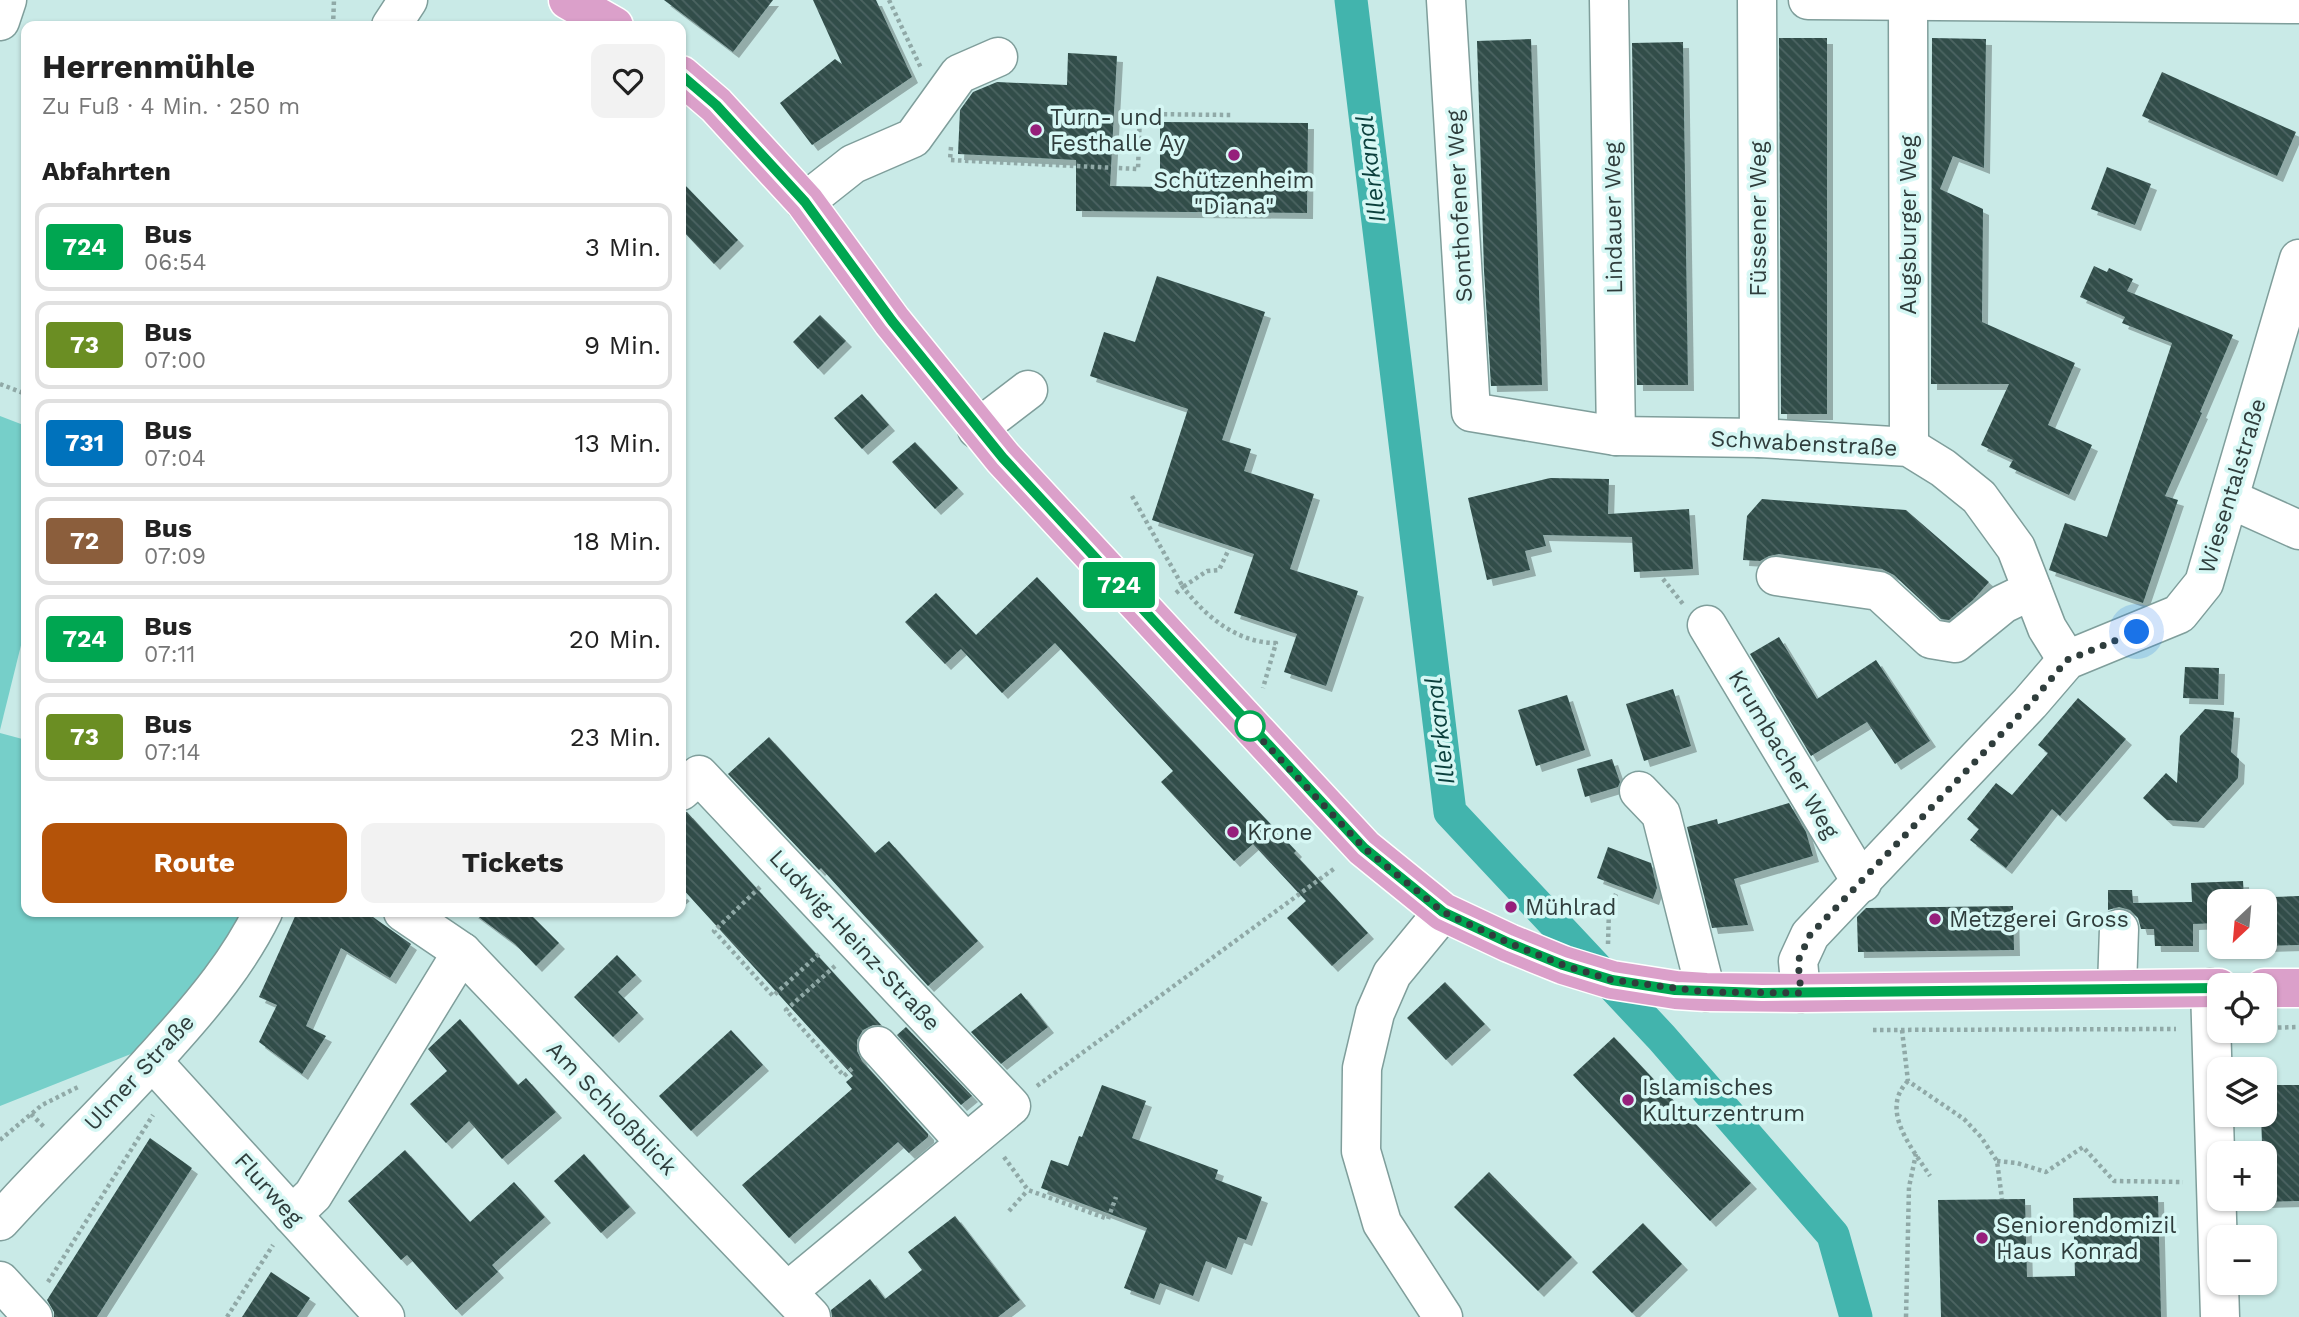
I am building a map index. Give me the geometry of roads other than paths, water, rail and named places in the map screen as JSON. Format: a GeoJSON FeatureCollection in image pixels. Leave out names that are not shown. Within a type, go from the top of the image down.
{"type":"FeatureCollection","features":[{"type":"Feature","properties":{"kind":"main road"},"geometry":{"type":"LineString","coordinates":[[568,0],[605,21]]}},
{"type":"Feature","properties":{"kind":"main road"},"geometry":{"type":"LineString","coordinates":[[686,79],[716,105],[805,202],[892,321],[977,429],[1364,848],[1443,912],[1563,965],[1612,980],[1691,991],[1801,993],[2207,988]]}},
{"type":"Feature","properties":{"kind":"main road"},"geometry":{"type":"LineString","coordinates":[[2277,988],[2299,988]]}},
{"type":"Feature","properties":{"kind":"street"},"geometry":{"type":"LineString","coordinates":[[0,21],[7,0]]}},
{"type":"Feature","properties":{"kind":"street"},"geometry":{"type":"LineString","coordinates":[[394,21],[408,0]]}},
{"type":"Feature","properties":{"kind":"street","name":"Sonthofener Weg"},"geometry":{"type":"LineString","coordinates":[[1446,0],[1471,412]]}},
{"type":"Feature","properties":{"kind":"street","name":"Lindauer Weg"},"geometry":{"type":"LineString","coordinates":[[1609,0],[1616,436]]}},
{"type":"Feature","properties":{"kind":"street","name":"Füssener Weg"},"geometry":{"type":"LineString","coordinates":[[1757,0],[1759,438]]}},
{"type":"Feature","properties":{"kind":"street"},"geometry":{"type":"LineString","coordinates":[[1808,0],[2299,4]]}},
{"type":"Feature","properties":{"kind":"street","name":"Augsburger Weg"},"geometry":{"type":"LineString","coordinates":[[1908,2],[1909,447]]}},
{"type":"Feature","properties":{"kind":"street"},"geometry":{"type":"LineString","coordinates":[[805,202],[853,164],[913,138],[959,74],[998,57]]}},
{"type":"Feature","properties":{"kind":"street","name":"Wiesentalstraße"},"geometry":{"type":"LineString","coordinates":[[1801,993],[1798,961],[1810,935],[2030,704],[2067,660],[2179,614],[2204,583],[2299,259]]}},
{"type":"Feature","properties":{"kind":"street"},"geometry":{"type":"LineString","coordinates":[[977,429],[1028,390]]}},
{"type":"Feature","properties":{"kind":"street","name":"Schwabenstraße"},"geometry":{"type":"LineString","coordinates":[[1471,412],[1616,436],[1759,438],[1909,447],[1943,468],[1979,497],[2016,548],[2047,628],[2067,660]]}},
{"type":"Feature","properties":{"kind":"street"},"geometry":{"type":"LineString","coordinates":[[2230,499],[2299,530]]}},
{"type":"Feature","properties":{"kind":"street"},"geometry":{"type":"LineString","coordinates":[[1776,576],[1879,591],[1931,639],[1955,643],[2003,604],[2032,590]]}},
{"type":"Feature","properties":{"kind":"street","name":"Krumbacher Weg"},"geometry":{"type":"LineString","coordinates":[[1707,625],[1862,883]]}},
{"type":"Feature","properties":{"kind":"street","name":"Ludwig-Heinz-Straße"},"geometry":{"type":"LineString","coordinates":[[690,783],[784,864],[852,937],[987,1126]]}},
{"type":"Feature","properties":{"kind":"street"},"geometry":{"type":"LineString","coordinates":[[1639,792],[1661,814],[1691,991]]}},
{"type":"Feature","properties":{"kind":"street"},"geometry":{"type":"LineString","coordinates":[[1443,912],[1392,974],[1375,1013],[1362,1068],[1361,1151],[1382,1223],[1443,1317]]}},
{"type":"Feature","properties":{"kind":"street","name":"Ulmer Straße"},"geometry":{"type":"LineString","coordinates":[[0,1221],[163,1072],[261,917]]}},
{"type":"Feature","properties":{"kind":"street","name":"Am Schloßblick"},"geometry":{"type":"LineString","coordinates":[[410,917],[462,952],[799,1304]]}},
{"type":"Feature","properties":{"kind":"street"},"geometry":{"type":"LineString","coordinates":[[2117,987],[2119,929]]}},
{"type":"Feature","properties":{"kind":"street"},"geometry":{"type":"LineString","coordinates":[[292,1215],[313,1195],[462,952]]}},
{"type":"Feature","properties":{"kind":"street"},"geometry":{"type":"LineString","coordinates":[[2211,1043],[2220,1317]]}},
{"type":"Feature","properties":{"kind":"street"},"geometry":{"type":"LineString","coordinates":[[799,1304],[987,1126],[878,1046]]}},
{"type":"Feature","properties":{"kind":"street","name":"Flurweg"},"geometry":{"type":"LineString","coordinates":[[163,1072],[385,1317]]}},
{"type":"Feature","properties":{"kind":"street"},"geometry":{"type":"LineString","coordinates":[[0,1281],[31,1315]]}},
{"type":"Feature","properties":{"kind":"waterway","name":"Illerkanal"},"geometry":{"type":"LineString","coordinates":[[1351,0],[1450,812],[1662,1038],[1833,1235],[1856,1317]]}},
{"type":"Feature","properties":{"kind":"place","name":"Turn- und Festhalle Ay"},"geometry":{"type":"Point","coordinates":[1036,130]}},
{"type":"Feature","properties":{"kind":"place","name":"Schützenheim \"Diana\""},"geometry":{"type":"Point","coordinates":[1234,155]}},
{"type":"Feature","properties":{"kind":"place","name":"Krone"},"geometry":{"type":"Point","coordinates":[1233,832]}},
{"type":"Feature","properties":{"kind":"place","name":"Mühlrad"},"geometry":{"type":"Point","coordinates":[1511,907]}},
{"type":"Feature","properties":{"kind":"place","name":"Metzgerei Gross"},"geometry":{"type":"Point","coordinates":[1935,919]}},
{"type":"Feature","properties":{"kind":"place","name":"Islamisches Kulturzentrum"},"geometry":{"type":"Point","coordinates":[1628,1100]}},
{"type":"Feature","properties":{"kind":"place","name":"Seniorendomizil Haus Konrad"},"geometry":{"type":"Point","coordinates":[1982,1238]}}]}
